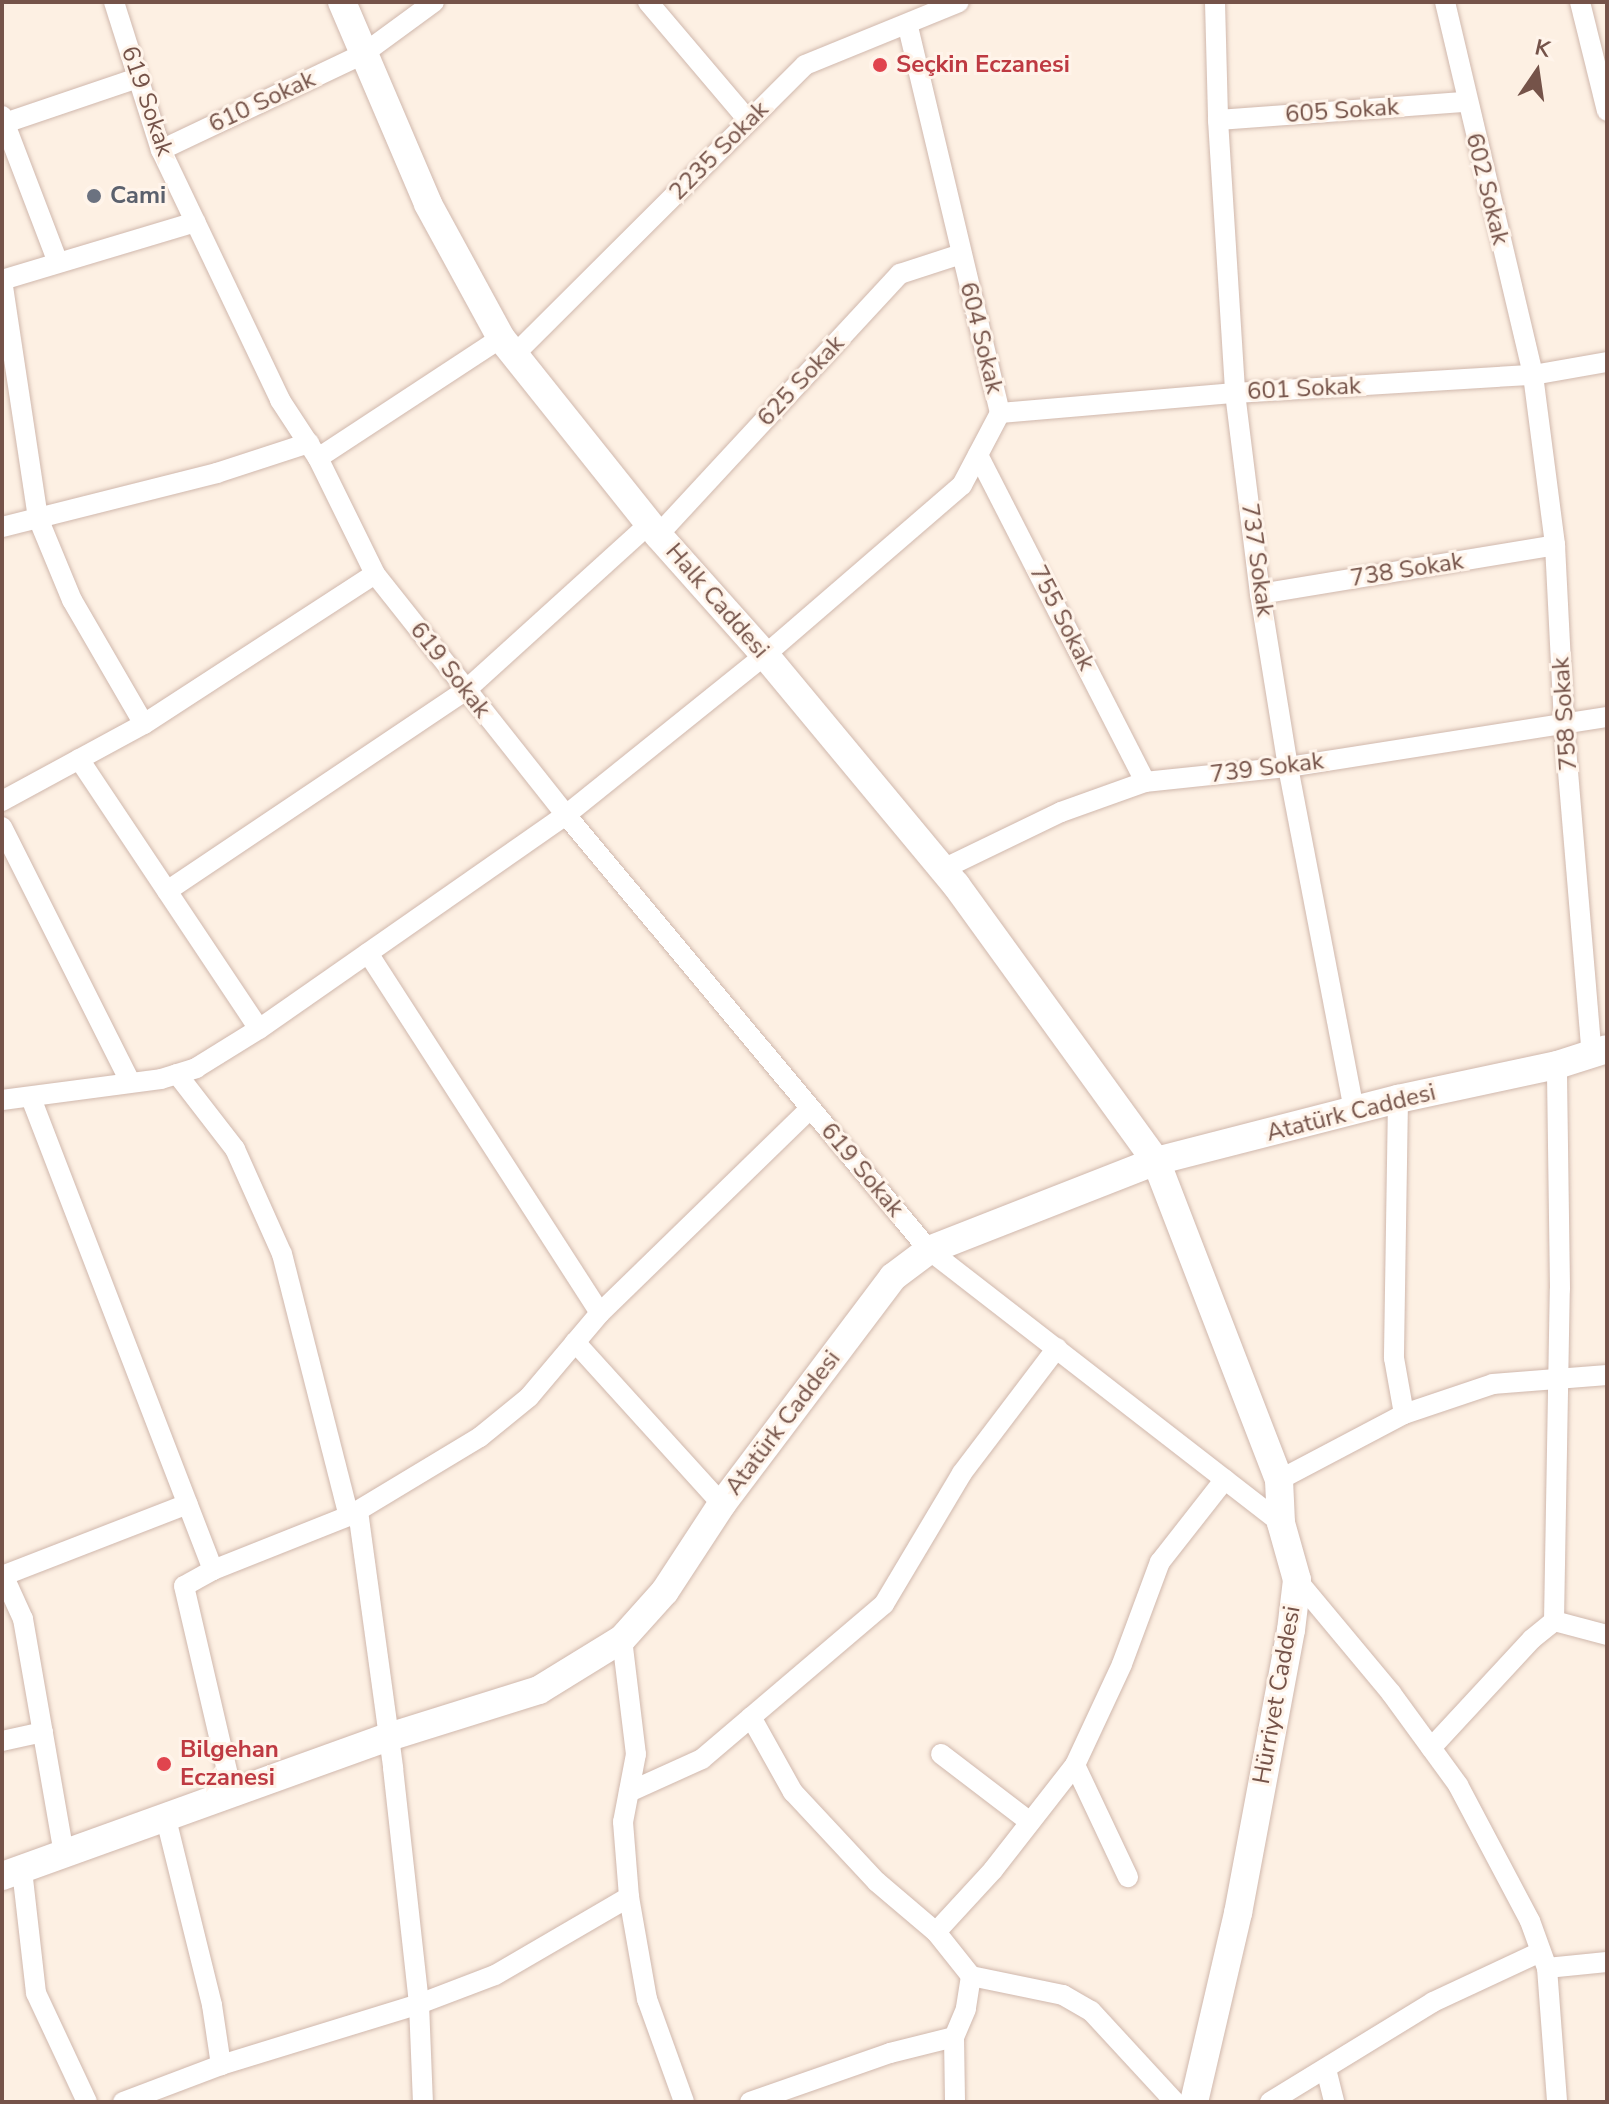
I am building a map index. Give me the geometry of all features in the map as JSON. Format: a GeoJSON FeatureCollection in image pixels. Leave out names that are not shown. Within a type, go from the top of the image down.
{"type":"FeatureCollection","features":[{"type":"Feature","properties":{"kind":"street","name":"619 Sokak"},"geometry":{"type":"LineString","coordinates":[[114,2],[161,150],[280,400],[313,450],[375,574],[566,815],[929,1250],[1281,1523]]}},
{"type":"Feature","properties":{"kind":"street","name":"Halk Caddesi"},"geometry":{"type":"LineString","coordinates":[[342,2],[428,204],[508,346],[654,529],[765,655],[943,869],[1156,1161]]}},
{"type":"Feature","properties":{"kind":"street","name":"610 Sokak"},"geometry":{"type":"LineString","coordinates":[[161,150],[363,54],[434,2]]}},
{"type":"Feature","properties":{"kind":"street"},"geometry":{"type":"LineString","coordinates":[[648,2],[749,121]]}},
{"type":"Feature","properties":{"kind":"street","name":"2235 Sokak"},"geometry":{"type":"LineString","coordinates":[[2,527],[313,450],[508,346],[805,65],[959,2]]}},
{"type":"Feature","properties":{"kind":"street","name":"737 Sokak"},"geometry":{"type":"LineString","coordinates":[[1215,2],[1218,120],[1235,393],[1260,594],[1288,767],[1354,1111]]}},
{"type":"Feature","properties":{"kind":"street","name":"602 Sokak"},"geometry":{"type":"LineString","coordinates":[[1445,2],[1466,102],[1533,375]]}},
{"type":"Feature","properties":{"kind":"street"},"geometry":{"type":"LineString","coordinates":[[1580,2],[1607,111]]}},
{"type":"Feature","properties":{"kind":"street","name":"604 Sokak"},"geometry":{"type":"LineString","coordinates":[[2,1100],[177,1074],[196,1068],[259,1029],[566,815],[765,655],[962,485],[1000,413],[907,24]]}},
{"type":"Feature","properties":{"kind":"street"},"geometry":{"type":"LineString","coordinates":[[58,263],[3,121],[138,78]]}},
{"type":"Feature","properties":{"kind":"street","name":"605 Sokak"},"geometry":{"type":"LineString","coordinates":[[1218,120],[1466,102]]}},
{"type":"Feature","properties":{"kind":"street"},"geometry":{"type":"LineString","coordinates":[[144,724],[72,600],[38,518],[2,280],[195,222]]}},
{"type":"Feature","properties":{"kind":"street","name":"625 Sokak"},"geometry":{"type":"LineString","coordinates":[[167,891],[466,690],[654,529],[900,274],[961,254]]}},
{"type":"Feature","properties":{"kind":"street","name":"601 Sokak"},"geometry":{"type":"LineString","coordinates":[[1000,413],[1235,393],[1533,375],[1607,362]]}},
{"type":"Feature","properties":{"kind":"street","name":"758 Sokak"},"geometry":{"type":"LineString","coordinates":[[1533,375],[1555,545],[1564,724],[1599,1052]]}},
{"type":"Feature","properties":{"kind":"street","name":"755 Sokak"},"geometry":{"type":"LineString","coordinates":[[978,455],[1145,782]]}},
{"type":"Feature","properties":{"kind":"street","name":"738 Sokak"},"geometry":{"type":"LineString","coordinates":[[1260,594],[1555,545]]}},
{"type":"Feature","properties":{"kind":"street"},"geometry":{"type":"LineString","coordinates":[[2,801],[144,724],[375,574]]}},
{"type":"Feature","properties":{"kind":"street","name":"739 Sokak"},"geometry":{"type":"LineString","coordinates":[[943,869],[1061,812],[1145,782],[1288,767],[1607,717]]}},
{"type":"Feature","properties":{"kind":"street"},"geometry":{"type":"LineString","coordinates":[[79,759],[259,1029]]}},
{"type":"Feature","properties":{"kind":"street"},"geometry":{"type":"LineString","coordinates":[[2,827],[130,1081]]}},
{"type":"Feature","properties":{"kind":"street"},"geometry":{"type":"LineString","coordinates":[[368,953],[600,1313]]}},
{"type":"Feature","properties":{"kind":"street","name":"Atatürk Caddesi"},"geometry":{"type":"LineString","coordinates":[[12,1873],[233,1796],[389,1737],[539,1690],[622,1639],[665,1591],[722,1504],[893,1277],[929,1250],[1156,1161],[1398,1099],[1557,1065],[1599,1052]]}},
{"type":"Feature","properties":{"kind":"street"},"geometry":{"type":"LineString","coordinates":[[1554,1621],[1557,1065]]}},
{"type":"Feature","properties":{"kind":"street"},"geometry":{"type":"LineString","coordinates":[[177,1074],[235,1149],[282,1254],[354,1514],[389,1737],[419,2004],[423,2102]]}},
{"type":"Feature","properties":{"kind":"street"},"geometry":{"type":"LineString","coordinates":[[31,1098],[213,1570]]}},
{"type":"Feature","properties":{"kind":"street"},"geometry":{"type":"LineString","coordinates":[[1398,1099],[1394,1358],[1404,1414]]}},
{"type":"Feature","properties":{"kind":"street"},"geometry":{"type":"LineString","coordinates":[[233,1796],[184,1586],[213,1570],[354,1514],[480,1437],[529,1397],[600,1313],[810,1109]]}},
{"type":"Feature","properties":{"kind":"street","name":"Hürriyet Caddesi"},"geometry":{"type":"LineString","coordinates":[[1156,1161],[1279,1480],[1281,1523],[1297,1580],[1291,1630],[1238,1913],[1194,2102]]}},
{"type":"Feature","properties":{"kind":"street"},"geometry":{"type":"LineString","coordinates":[[575,1342],[722,1504]]}},
{"type":"Feature","properties":{"kind":"street"},"geometry":{"type":"LineString","coordinates":[[629,1792],[702,1759],[884,1604],[962,1473],[1057,1348]]}},
{"type":"Feature","properties":{"kind":"street"},"geometry":{"type":"LineString","coordinates":[[1279,1480],[1404,1414],[1493,1384],[1607,1375]]}},
{"type":"Feature","properties":{"kind":"street"},"geometry":{"type":"LineString","coordinates":[[936,1932],[1075,1765],[1122,1664],[1160,1562],[1225,1479]]}},
{"type":"Feature","properties":{"kind":"street"},"geometry":{"type":"LineString","coordinates":[[64,1855],[23,1619],[3,1575],[188,1504]]}},
{"type":"Feature","properties":{"kind":"street"},"geometry":{"type":"LineString","coordinates":[[1297,1580],[1391,1693],[1458,1785],[1530,1921],[1543,1960],[1557,2102]]}},
{"type":"Feature","properties":{"kind":"street"},"geometry":{"type":"LineString","coordinates":[[1554,1621],[1607,1635]]}},
{"type":"Feature","properties":{"kind":"street"},"geometry":{"type":"LineString","coordinates":[[1431,1748],[1532,1639],[1554,1621]]}},
{"type":"Feature","properties":{"kind":"street"},"geometry":{"type":"LineString","coordinates":[[622,1639],[636,1754],[623,1822],[629,1897],[647,1999],[684,2102]]}},
{"type":"Feature","properties":{"kind":"street"},"geometry":{"type":"LineString","coordinates":[[751,1717],[793,1792],[877,1882],[936,1932],[971,1976],[1063,1995],[1091,2011],[1175,2102]]}},
{"type":"Feature","properties":{"kind":"street"},"geometry":{"type":"LineString","coordinates":[[2,1741],[43,1732]]}},
{"type":"Feature","properties":{"kind":"street"},"geometry":{"type":"LineString","coordinates":[[941,1754],[1030,1822]]}},
{"type":"Feature","properties":{"kind":"street"},"geometry":{"type":"LineString","coordinates":[[1075,1765],[1128,1877]]}},
{"type":"Feature","properties":{"kind":"street"},"geometry":{"type":"LineString","coordinates":[[166,1819],[212,2005],[221,2065]]}},
{"type":"Feature","properties":{"kind":"street"},"geometry":{"type":"LineString","coordinates":[[12,1873],[36,1993],[87,2102]]}},
{"type":"Feature","properties":{"kind":"street"},"geometry":{"type":"LineString","coordinates":[[123,2102],[221,2065],[419,2004],[495,1975],[629,1897]]}},
{"type":"Feature","properties":{"kind":"street"},"geometry":{"type":"LineString","coordinates":[[1270,2102],[1433,2002],[1543,1960],[1607,1962]]}},
{"type":"Feature","properties":{"kind":"street"},"geometry":{"type":"LineString","coordinates":[[955,2102],[954,2037],[966,2009],[971,1976]]}},
{"type":"Feature","properties":{"kind":"street"},"geometry":{"type":"LineString","coordinates":[[750,2102],[890,2053],[954,2037]]}},
{"type":"Feature","properties":{"kind":"street"},"geometry":{"type":"LineString","coordinates":[[1326,2069],[1334,2102]]}},
{"type":"Feature","properties":{"kind":"place","name":"Seçkin Eczanesi"},"geometry":{"type":"Point","coordinates":[880,65]}},
{"type":"Feature","properties":{"kind":"place","name":"Cami"},"geometry":{"type":"Point","coordinates":[94,196]}},
{"type":"Feature","properties":{"kind":"place","name":"Bilgehan Eczanesi"},"geometry":{"type":"Point","coordinates":[164,1764]}}]}
